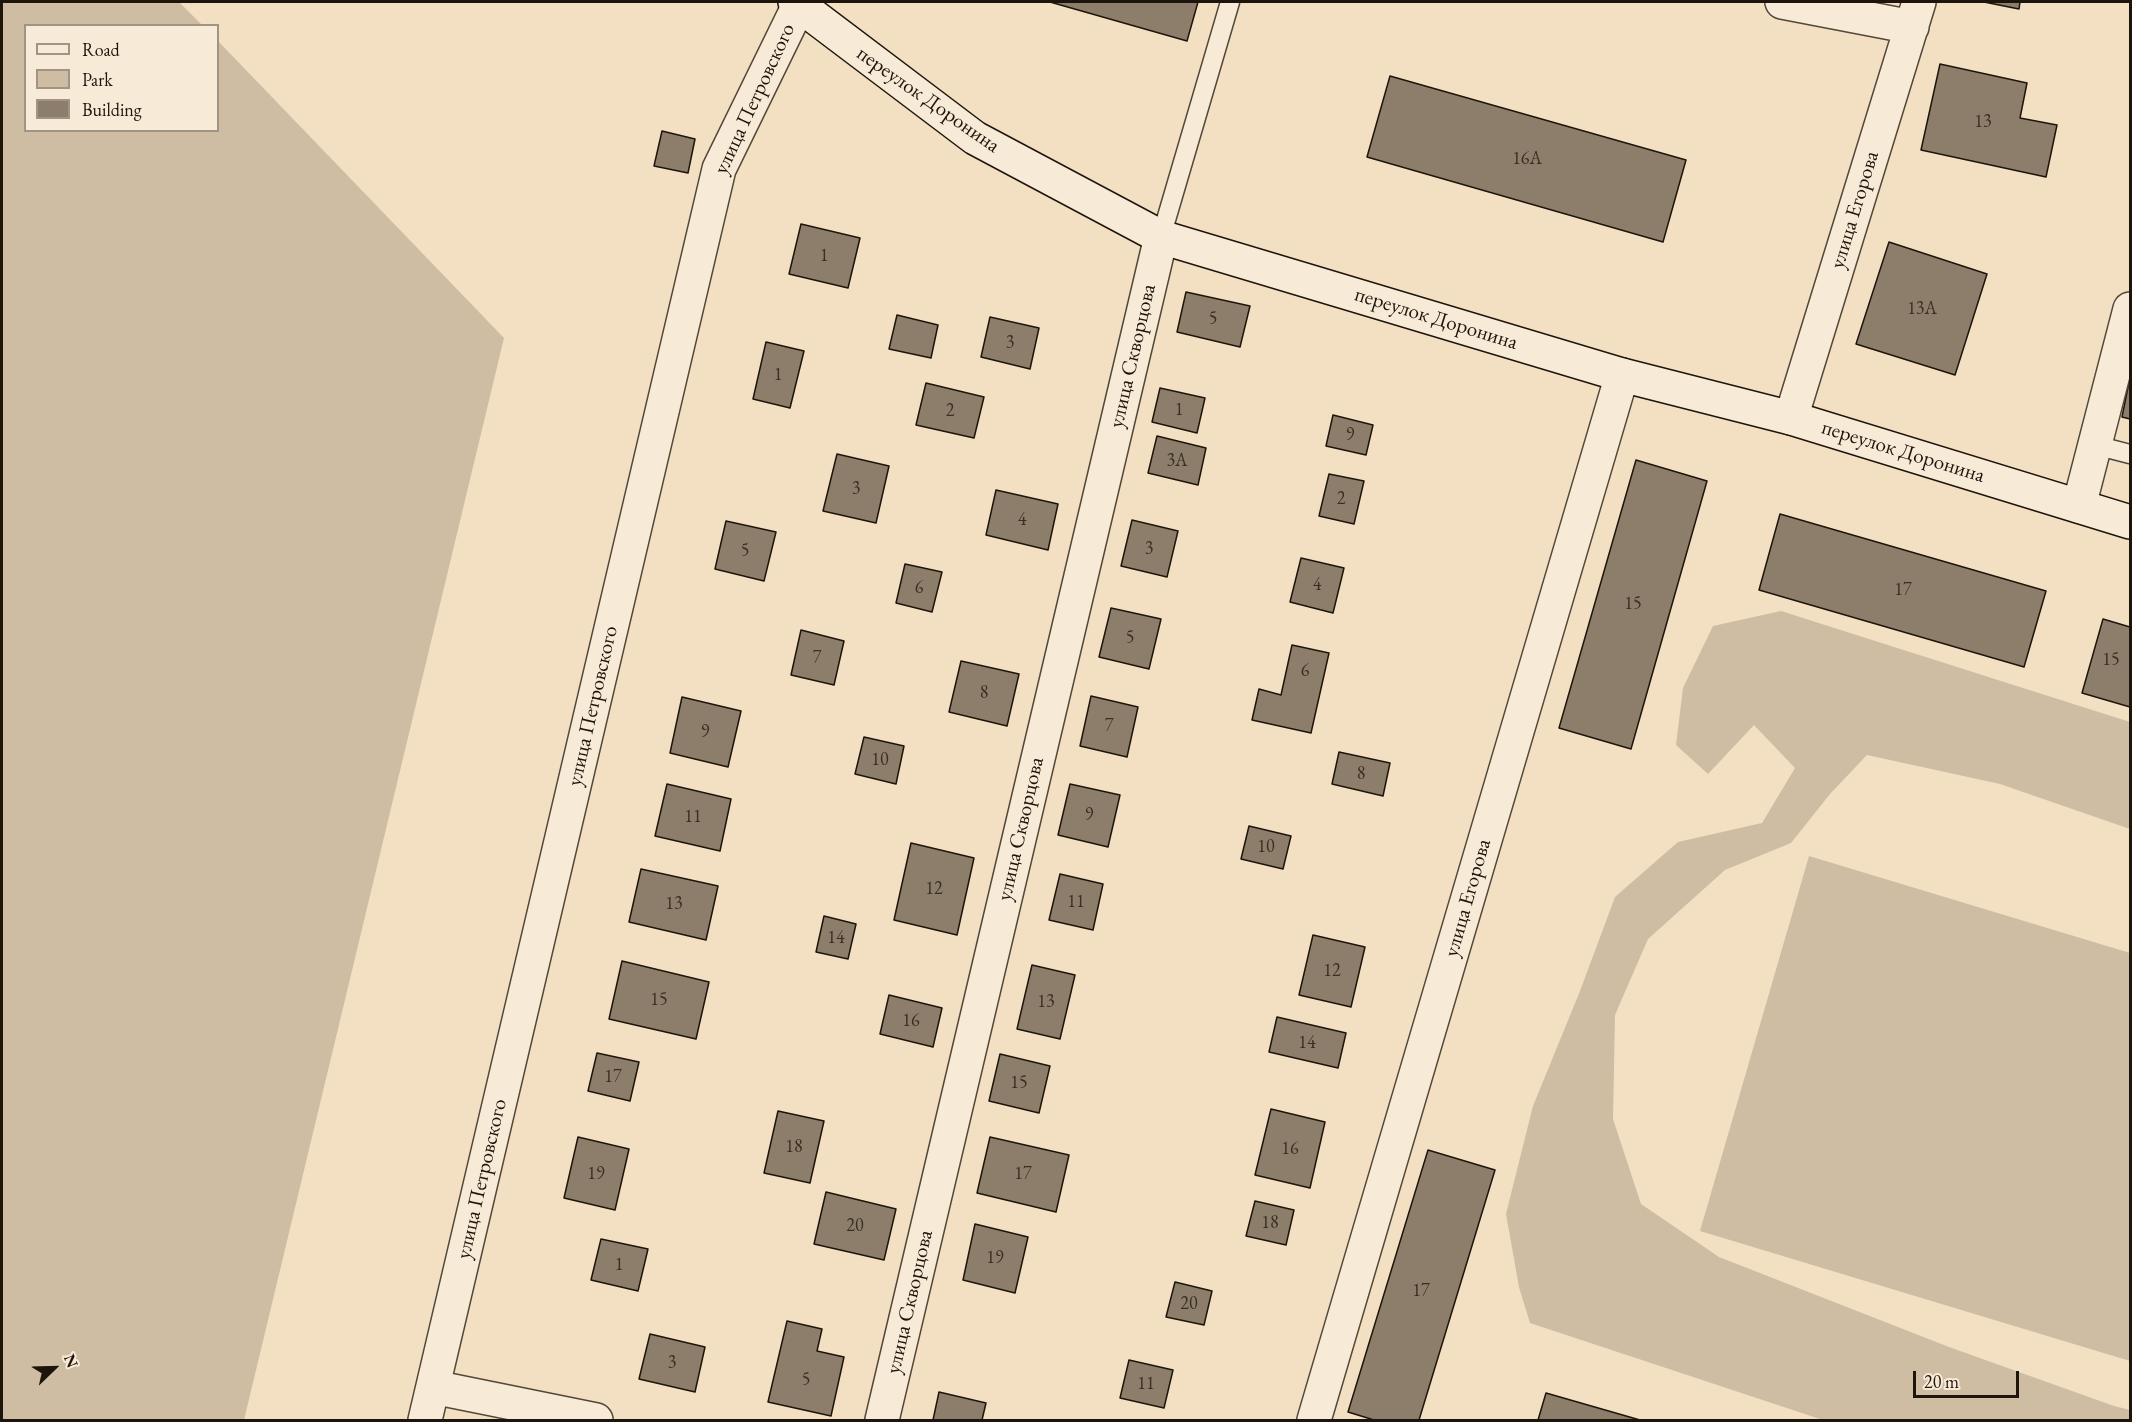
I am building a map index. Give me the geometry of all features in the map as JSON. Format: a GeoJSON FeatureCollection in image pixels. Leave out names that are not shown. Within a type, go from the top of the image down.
{"type":"FeatureCollection","features":[{"type":"Feature","properties":{"kind":"street"},"geometry":{"type":"LineString","coordinates":[[1782,2],[1915,14]]}},
{"type":"Feature","properties":{"kind":"street","name":"переулок Доронина"},"geometry":{"type":"LineString","coordinates":[[797,3],[975,138],[1161,237],[1622,375],[1791,418],[2130,522]]}},
{"type":"Feature","properties":{"kind":"street","name":"улица Петровского"},"geometry":{"type":"LineString","coordinates":[[425,1420],[719,169],[797,3]]}},
{"type":"Feature","properties":{"kind":"street","name":"улица Егорова"},"geometry":{"type":"LineString","coordinates":[[1791,418],[1915,14]]}},
{"type":"Feature","properties":{"kind":"street","name":"улица Скворцова"},"geometry":{"type":"LineString","coordinates":[[882,1420],[1161,237]]}},
{"type":"Feature","properties":{"kind":"street"},"geometry":{"type":"LineString","coordinates":[[2079,506],[2130,309]]}},
{"type":"Feature","properties":{"kind":"street","name":"улица Егорова"},"geometry":{"type":"LineString","coordinates":[[1314,1420],[1622,375]]}},
{"type":"Feature","properties":{"kind":"street"},"geometry":{"type":"LineString","coordinates":[[433,1387],[596,1420]]}},
{"type":"Feature","properties":{"kind":"lane"},"geometry":{"type":"LineString","coordinates":[[1161,237],[1230,2]]}},
{"type":"Feature","properties":{"kind":"lane"},"geometry":{"type":"LineString","coordinates":[[2094,446],[2130,454]]}},
{"type":"Feature","properties":{"kind":"green space"},"geometry":{"type":"Polygon","coordinates":[[[2,2],[179,2],[201,24],[24,24],[24,132],[219,132],[219,42],[504,338],[244,1420],[2,1420],[2,2]]]}},
{"type":"Feature","properties":{"kind":"green space"},"geometry":{"type":"Polygon","coordinates":[[[1781,611],[2130,722],[2130,829],[2000,784],[1867,755],[1830,794],[1791,843],[1725,870],[1648,939],[1615,1015],[1613,1119],[1641,1204],[1719,1257],[1949,1347],[2130,1410],[2130,1420],[1823,1420],[1530,1323],[1519,1287],[1506,1214],[1533,1106],[1615,897],[1678,842],[1762,823],[1795,768],[1754,725],[1708,774],[1676,745],[1683,688],[1713,626],[1781,611]]]}},
{"type":"Feature","properties":{"kind":"green space"},"geometry":{"type":"Polygon","coordinates":[[[1809,856],[2130,953],[2130,1361],[1700,1231],[1809,856]]]}},
{"type":"Feature","properties":{"kind":"building"},"geometry":{"type":"Polygon","coordinates":[[[1050,2],[1198,2],[1187,41],[1050,2]]]}},
{"type":"Feature","properties":{"kind":"building"},"geometry":{"type":"Polygon","coordinates":[[[1984,2],[2020,2],[2019,9],[1984,2]]]}},
{"type":"Feature","properties":{"kind":"building"},"geometry":{"type":"Polygon","coordinates":[[[1940,64],[2027,83],[2020,118],[2057,125],[2046,177],[1921,150],[1940,64]]]}},
{"type":"Feature","properties":{"kind":"building"},"geometry":{"type":"Polygon","coordinates":[[[1390,76],[1686,160],[1663,242],[1367,157],[1390,76]]]}},
{"type":"Feature","properties":{"kind":"building"},"geometry":{"type":"Polygon","coordinates":[[[662,131],[695,139],[688,173],[654,166],[662,131]]]}},
{"type":"Feature","properties":{"kind":"building"},"geometry":{"type":"Polygon","coordinates":[[[801,224],[860,238],[848,288],[789,274],[801,224]]]}},
{"type":"Feature","properties":{"kind":"building"},"geometry":{"type":"Polygon","coordinates":[[[1889,242],[1987,274],[1955,375],[1856,344],[1889,242]]]}},
{"type":"Feature","properties":{"kind":"building"},"geometry":{"type":"Polygon","coordinates":[[[1186,292],[1250,306],[1240,347],[1177,332],[1186,292]]]}},
{"type":"Feature","properties":{"kind":"building"},"geometry":{"type":"Polygon","coordinates":[[[897,315],[938,325],[931,358],[889,349],[897,315]]]}},
{"type":"Feature","properties":{"kind":"building"},"geometry":{"type":"Polygon","coordinates":[[[990,317],[1039,328],[1030,369],[981,357],[990,317]]]}},
{"type":"Feature","properties":{"kind":"building"},"geometry":{"type":"Polygon","coordinates":[[[766,342],[804,351],[790,408],[753,399],[766,342]]]}},
{"type":"Feature","properties":{"kind":"building"},"geometry":{"type":"Polygon","coordinates":[[[2130,377],[2130,419],[2122,417],[2130,377]]]}},
{"type":"Feature","properties":{"kind":"building"},"geometry":{"type":"Polygon","coordinates":[[[926,383],[984,397],[974,438],[916,425],[926,383]]]}},
{"type":"Feature","properties":{"kind":"building"},"geometry":{"type":"Polygon","coordinates":[[[1160,388],[1205,398],[1197,433],[1152,422],[1160,388]]]}},
{"type":"Feature","properties":{"kind":"building"},"geometry":{"type":"Polygon","coordinates":[[[1333,415],[1373,425],[1366,455],[1326,446],[1333,415]]]}},
{"type":"Feature","properties":{"kind":"building"},"geometry":{"type":"Polygon","coordinates":[[[1157,436],[1206,448],[1198,485],[1148,473],[1157,436]]]}},
{"type":"Feature","properties":{"kind":"building"},"geometry":{"type":"Polygon","coordinates":[[[837,454],[889,466],[876,523],[823,511],[837,454]]]}},
{"type":"Feature","properties":{"kind":"building"},"geometry":{"type":"Polygon","coordinates":[[[1636,460],[1707,481],[1631,749],[1559,728],[1636,460]]]}},
{"type":"Feature","properties":{"kind":"building"},"geometry":{"type":"Polygon","coordinates":[[[1329,474],[1364,481],[1354,524],[1319,516],[1329,474]]]}},
{"type":"Feature","properties":{"kind":"building"},"geometry":{"type":"Polygon","coordinates":[[[996,490],[1058,504],[1048,550],[986,535],[996,490]]]}},
{"type":"Feature","properties":{"kind":"building"},"geometry":{"type":"Polygon","coordinates":[[[1780,514],[2046,591],[2024,667],[1759,590],[1780,514]]]}},
{"type":"Feature","properties":{"kind":"building"},"geometry":{"type":"Polygon","coordinates":[[[1132,520],[1178,531],[1167,577],[1121,566],[1132,520]]]}},
{"type":"Feature","properties":{"kind":"building"},"geometry":{"type":"Polygon","coordinates":[[[726,521],[776,532],[764,581],[715,569],[726,521]]]}},
{"type":"Feature","properties":{"kind":"building"},"geometry":{"type":"Polygon","coordinates":[[[1301,558],[1344,568],[1333,613],[1290,602],[1301,558]]]}},
{"type":"Feature","properties":{"kind":"building"},"geometry":{"type":"Polygon","coordinates":[[[905,564],[942,572],[932,612],[896,603],[905,564]]]}},
{"type":"Feature","properties":{"kind":"building"},"geometry":{"type":"Polygon","coordinates":[[[1111,608],[1161,619],[1149,669],[1099,657],[1111,608]]]}},
{"type":"Feature","properties":{"kind":"building"},"geometry":{"type":"Polygon","coordinates":[[[2103,619],[2130,627],[2130,707],[2082,693],[2103,619]]]}},
{"type":"Feature","properties":{"kind":"building"},"geometry":{"type":"Polygon","coordinates":[[[801,630],[844,641],[834,685],[791,675],[801,630]]]}},
{"type":"Feature","properties":{"kind":"building"},"geometry":{"type":"Polygon","coordinates":[[[1292,645],[1329,653],[1311,733],[1252,720],[1259,689],[1281,695],[1292,645]]]}},
{"type":"Feature","properties":{"kind":"building"},"geometry":{"type":"Polygon","coordinates":[[[961,661],[1019,674],[1007,726],[949,712],[961,661]]]}},
{"type":"Feature","properties":{"kind":"building"},"geometry":{"type":"Polygon","coordinates":[[[1091,696],[1138,707],[1127,757],[1080,746],[1091,696]]]}},
{"type":"Feature","properties":{"kind":"building"},"geometry":{"type":"Polygon","coordinates":[[[682,697],[741,711],[728,767],[670,753],[682,697]]]}},
{"type":"Feature","properties":{"kind":"building"},"geometry":{"type":"Polygon","coordinates":[[[864,737],[904,746],[896,784],[855,774],[864,737]]]}},
{"type":"Feature","properties":{"kind":"building"},"geometry":{"type":"Polygon","coordinates":[[[1339,752],[1390,763],[1383,796],[1332,784],[1339,752]]]}},
{"type":"Feature","properties":{"kind":"building"},"geometry":{"type":"Polygon","coordinates":[[[667,784],[731,799],[720,851],[655,836],[667,784]]]}},
{"type":"Feature","properties":{"kind":"building"},"geometry":{"type":"Polygon","coordinates":[[[1070,784],[1120,795],[1108,847],[1058,835],[1070,784]]]}},
{"type":"Feature","properties":{"kind":"building"},"geometry":{"type":"Polygon","coordinates":[[[1249,826],[1291,836],[1283,869],[1241,859],[1249,826]]]}},
{"type":"Feature","properties":{"kind":"building"},"geometry":{"type":"Polygon","coordinates":[[[911,843],[974,858],[957,935],[894,920],[911,843]]]}},
{"type":"Feature","properties":{"kind":"building"},"geometry":{"type":"Polygon","coordinates":[[[641,869],[718,886],[706,940],[629,922],[641,869]]]}},
{"type":"Feature","properties":{"kind":"building"},"geometry":{"type":"Polygon","coordinates":[[[1060,874],[1103,884],[1093,930],[1049,920],[1060,874]]]}},
{"type":"Feature","properties":{"kind":"building"},"geometry":{"type":"Polygon","coordinates":[[[824,916],[856,924],[848,959],[816,952],[824,916]]]}},
{"type":"Feature","properties":{"kind":"building"},"geometry":{"type":"Polygon","coordinates":[[[1313,935],[1365,947],[1351,1007],[1299,995],[1313,935]]]}},
{"type":"Feature","properties":{"kind":"building"},"geometry":{"type":"Polygon","coordinates":[[[622,961],[709,982],[696,1039],[609,1019],[622,961]]]}},
{"type":"Feature","properties":{"kind":"building"},"geometry":{"type":"Polygon","coordinates":[[[1032,965],[1075,975],[1060,1039],[1017,1029],[1032,965]]]}},
{"type":"Feature","properties":{"kind":"building"},"geometry":{"type":"Polygon","coordinates":[[[889,995],[942,1008],[933,1047],[880,1034],[889,995]]]}},
{"type":"Feature","properties":{"kind":"building"},"geometry":{"type":"Polygon","coordinates":[[[1277,1017],[1346,1033],[1338,1068],[1269,1052],[1277,1017]]]}},
{"type":"Feature","properties":{"kind":"building"},"geometry":{"type":"Polygon","coordinates":[[[597,1053],[639,1062],[630,1101],[588,1091],[597,1053]]]}},
{"type":"Feature","properties":{"kind":"building"},"geometry":{"type":"Polygon","coordinates":[[[1000,1054],[1050,1066],[1039,1113],[989,1101],[1000,1054]]]}},
{"type":"Feature","properties":{"kind":"building"},"geometry":{"type":"Polygon","coordinates":[[[1271,1109],[1325,1122],[1310,1188],[1255,1175],[1271,1109]]]}},
{"type":"Feature","properties":{"kind":"building"},"geometry":{"type":"Polygon","coordinates":[[[778,1111],[824,1121],[810,1183],[764,1173],[778,1111]]]}},
{"type":"Feature","properties":{"kind":"building"},"geometry":{"type":"Polygon","coordinates":[[[578,1137],[629,1149],[615,1210],[564,1198],[578,1137]]]}},
{"type":"Feature","properties":{"kind":"building"},"geometry":{"type":"Polygon","coordinates":[[[990,1137],[1069,1155],[1056,1212],[977,1193],[990,1137]]]}},
{"type":"Feature","properties":{"kind":"building"},"geometry":{"type":"Polygon","coordinates":[[[1428,1150],[1495,1170],[1419,1420],[1374,1420],[1348,1412],[1428,1150]]]}},
{"type":"Feature","properties":{"kind":"building"},"geometry":{"type":"Polygon","coordinates":[[[826,1192],[896,1209],[884,1260],[814,1244],[826,1192]]]}},
{"type":"Feature","properties":{"kind":"building"},"geometry":{"type":"Polygon","coordinates":[[[1255,1201],[1294,1210],[1286,1245],[1246,1236],[1255,1201]]]}},
{"type":"Feature","properties":{"kind":"building"},"geometry":{"type":"Polygon","coordinates":[[[975,1224],[1028,1237],[1015,1293],[963,1280],[975,1224]]]}},
{"type":"Feature","properties":{"kind":"building"},"geometry":{"type":"Polygon","coordinates":[[[601,1239],[648,1249],[638,1291],[591,1280],[601,1239]]]}},
{"type":"Feature","properties":{"kind":"building"},"geometry":{"type":"Polygon","coordinates":[[[1175,1282],[1212,1291],[1204,1325],[1166,1317],[1175,1282]]]}},
{"type":"Feature","properties":{"kind":"building"},"geometry":{"type":"Polygon","coordinates":[[[787,1321],[822,1329],[817,1351],[844,1357],[831,1416],[768,1402],[787,1321]]]}},
{"type":"Feature","properties":{"kind":"building"},"geometry":{"type":"Polygon","coordinates":[[[650,1334],[705,1347],[695,1392],[639,1379],[650,1334]]]}},
{"type":"Feature","properties":{"kind":"building"},"geometry":{"type":"Polygon","coordinates":[[[1129,1360],[1173,1370],[1164,1408],[1120,1398],[1129,1360]]]}},
{"type":"Feature","properties":{"kind":"building"},"geometry":{"type":"Polygon","coordinates":[[[939,1392],[986,1403],[982,1420],[933,1420],[939,1392]]]}},
{"type":"Feature","properties":{"kind":"building"},"geometry":{"type":"Polygon","coordinates":[[[1546,1393],[1640,1420],[1538,1420],[1546,1393]]]}}]}
